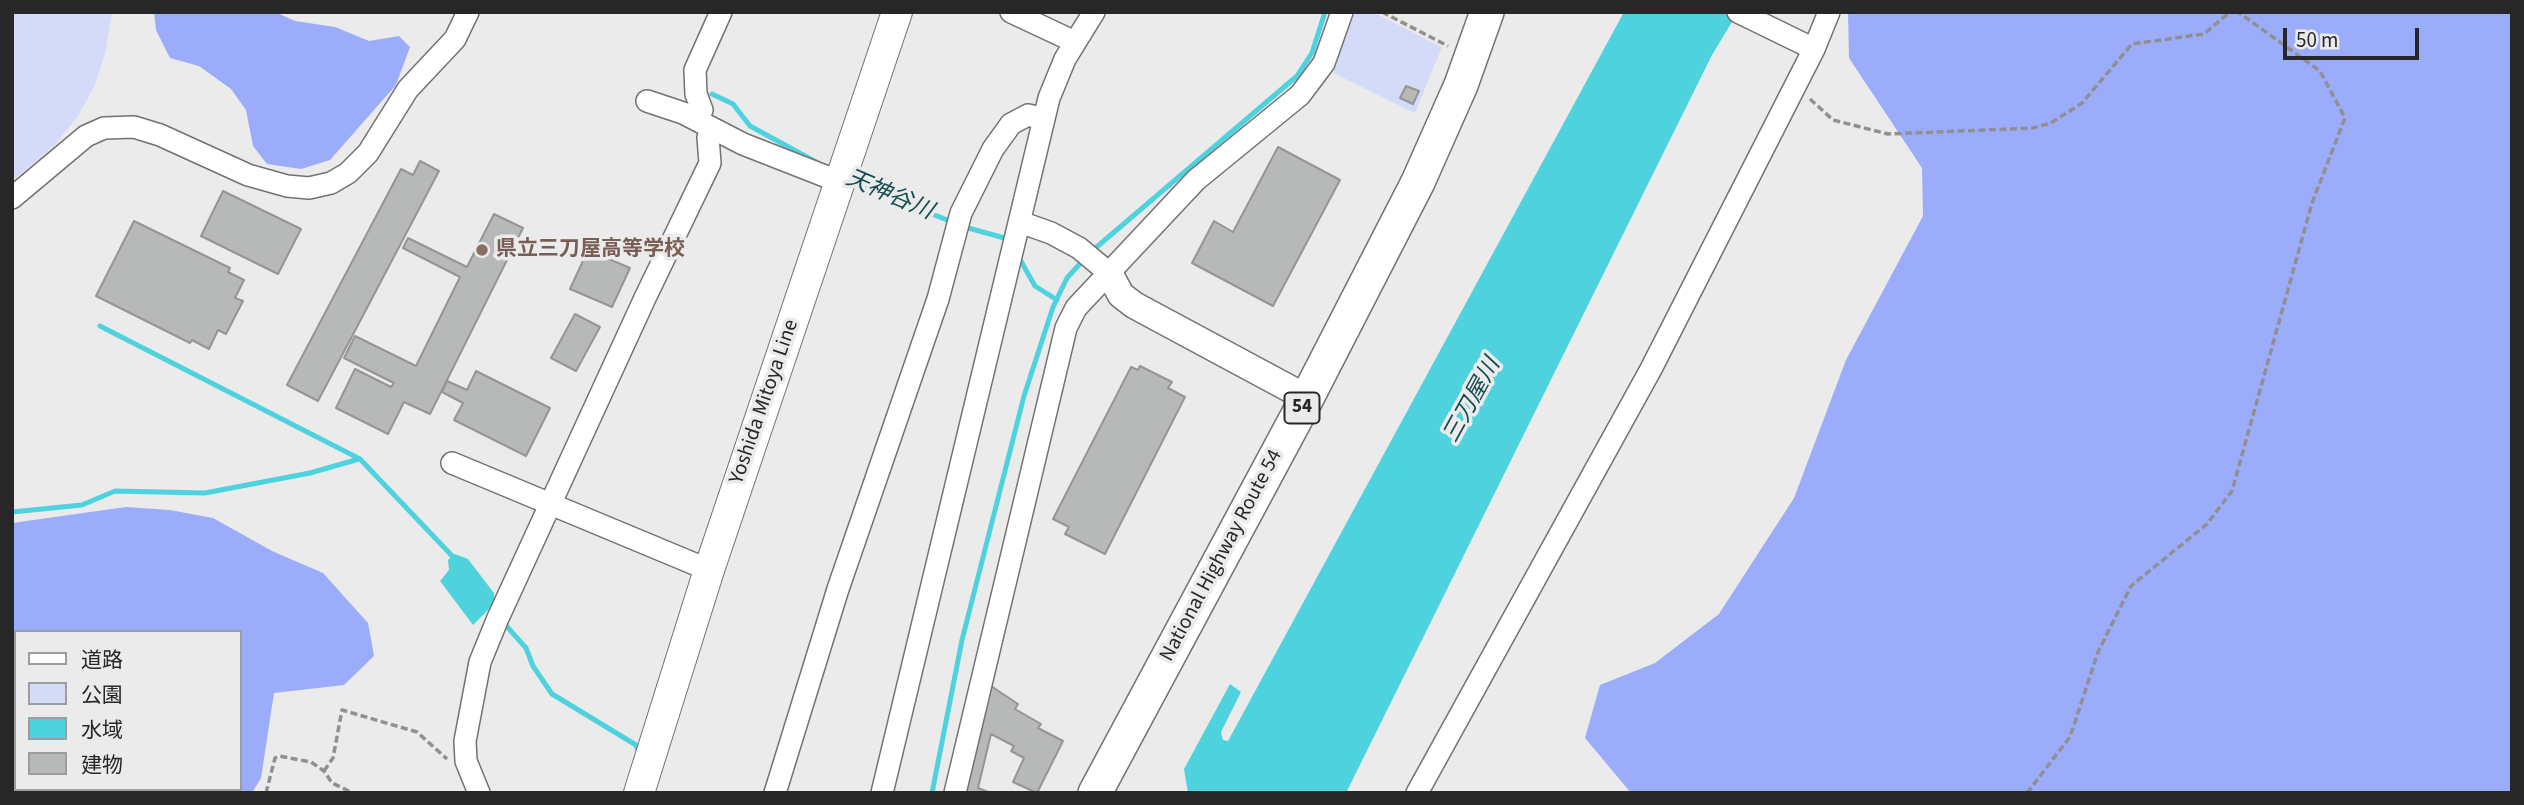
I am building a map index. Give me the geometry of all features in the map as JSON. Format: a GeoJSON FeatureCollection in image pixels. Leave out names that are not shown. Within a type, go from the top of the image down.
{"type":"FeatureCollection","features":[{"type":"Feature","properties":{"kind":"highway","name":"National Highway Route 54"},"geometry":{"type":"LineString","coordinates":[[1095,793],[1307,398],[1418,182],[1461,85],[1487,12]]}},
{"type":"Feature","properties":{"kind":"main road","name":"Yoshida Mitoya Line"},"geometry":{"type":"LineString","coordinates":[[644,790],[709,570],[897,12]]}},
{"type":"Feature","properties":{"kind":"street"},"geometry":{"type":"LineString","coordinates":[[12,198],[86,136],[104,128],[134,127],[160,135],[248,175],[287,186],[309,188],[331,183],[348,173],[368,153],[408,89],[455,39],[468,12]]}},
{"type":"Feature","properties":{"kind":"street"},"geometry":{"type":"LineString","coordinates":[[702,110],[696,94],[695,70],[721,12]]}},
{"type":"Feature","properties":{"kind":"street"},"geometry":{"type":"LineString","coordinates":[[1011,12],[1075,41]]}},
{"type":"Feature","properties":{"kind":"street"},"geometry":{"type":"LineString","coordinates":[[882,793],[1044,120],[1057,75],[1094,12]]}},
{"type":"Feature","properties":{"kind":"street"},"geometry":{"type":"LineString","coordinates":[[955,793],[1066,328],[1076,308],[1196,180],[1300,95],[1324,63],[1342,12]]}},
{"type":"Feature","properties":{"kind":"street"},"geometry":{"type":"LineString","coordinates":[[1738,12],[1810,47]]}},
{"type":"Feature","properties":{"kind":"street"},"geometry":{"type":"LineString","coordinates":[[1417,793],[1651,369],[1793,89],[1810,47],[1829,12]]}},
{"type":"Feature","properties":{"kind":"street"},"geometry":{"type":"LineString","coordinates":[[647,101],[683,113],[743,144],[840,182]]}},
{"type":"Feature","properties":{"kind":"street"},"geometry":{"type":"LineString","coordinates":[[775,793],[838,589],[938,299],[961,213],[993,149],[1011,124],[1028,115],[1044,120]]}},
{"type":"Feature","properties":{"kind":"street"},"geometry":{"type":"LineString","coordinates":[[479,793],[466,761],[465,741],[480,662],[710,163],[708,137]]}},
{"type":"Feature","properties":{"kind":"street"},"geometry":{"type":"LineString","coordinates":[[1020,222],[1051,233],[1079,248],[1110,273],[1121,295],[1134,305],[1307,398]]}},
{"type":"Feature","properties":{"kind":"street"},"geometry":{"type":"LineString","coordinates":[[452,463],[709,570]]}},
{"type":"Feature","properties":{"kind":"path"},"geometry":{"type":"LineString","coordinates":[[1382,12],[1450,47]]}},
{"type":"Feature","properties":{"kind":"path"},"geometry":{"type":"LineString","coordinates":[[1793,89],[1816,102],[1833,120],[1888,134],[2033,128],[2051,123],[2081,103],[2132,44],[2204,34],[2230,12]]}},
{"type":"Feature","properties":{"kind":"path"},"geometry":{"type":"LineString","coordinates":[[2027,793],[2070,737],[2098,652],[2131,586],[2207,524],[2232,491],[2312,203],[2344,118],[2320,71],[2238,12]]}},
{"type":"Feature","properties":{"kind":"path"},"geometry":{"type":"LineString","coordinates":[[324,771],[333,758],[342,709],[417,732],[454,765]]}},
{"type":"Feature","properties":{"kind":"path"},"geometry":{"type":"LineString","coordinates":[[266,793],[275,758],[279,756],[311,762],[324,771],[332,783],[353,793]]}},
{"type":"Feature","properties":{"kind":"green space"},"geometry":{"type":"Polygon","coordinates":[[[12,12],[112,12],[105,54],[95,85],[78,116],[54,146],[12,181],[12,12]]]}},
{"type":"Feature","properties":{"kind":"green space"},"geometry":{"type":"Polygon","coordinates":[[[1355,12],[1373,12],[1442,47],[1415,113],[1333,73],[1355,12]]]}},
{"type":"Feature","properties":{"kind":"shaded area"},"geometry":{"type":"Polygon","coordinates":[[[154,12],[275,12],[295,21],[335,27],[369,41],[399,36],[410,47],[396,85],[330,160],[301,169],[267,164],[253,146],[246,110],[231,89],[199,66],[170,58],[156,30],[154,12]]]}},
{"type":"Feature","properties":{"kind":"shaded area"},"geometry":{"type":"Polygon","coordinates":[[[1848,12],[2512,12],[2512,793],[1631,793],[1585,738],[1600,685],[1655,663],[1719,614],[1794,498],[1846,360],[1923,216],[1922,168],[1849,58],[1848,12]]]}},
{"type":"Feature","properties":{"kind":"shaded area"},"geometry":{"type":"Polygon","coordinates":[[[126,507],[170,510],[213,518],[272,551],[323,573],[368,623],[374,656],[344,685],[274,693],[261,778],[252,793],[12,793],[12,523],[126,507]]]}},
{"type":"Feature","properties":{"kind":"water","name":"三刀屋川"},"geometry":{"type":"Polygon","coordinates":[[[1624,12],[1738,12],[1712,55],[1346,793],[1188,793],[1184,769],[1230,684],[1241,692],[1221,732],[1223,740],[1228,741],[1624,12]]]}},
{"type":"Feature","properties":{"kind":"water"},"geometry":{"type":"Polygon","coordinates":[[[455,554],[468,559],[494,593],[494,604],[473,625],[440,581],[449,570],[448,560],[455,554]]]}},
{"type":"Feature","properties":{"kind":"building"},"geometry":{"type":"Polygon","coordinates":[[[1406,86],[1419,91],[1413,104],[1400,98],[1406,86]]]}},
{"type":"Feature","properties":{"kind":"building"},"geometry":{"type":"Polygon","coordinates":[[[1278,147],[1340,180],[1273,306],[1192,263],[1214,221],[1233,232],[1278,147]]]}},
{"type":"Feature","properties":{"kind":"building"},"geometry":{"type":"Polygon","coordinates":[[[420,161],[439,171],[318,401],[287,385],[401,169],[413,175],[420,161]]]}},
{"type":"Feature","properties":{"kind":"building"},"geometry":{"type":"Polygon","coordinates":[[[223,191],[301,229],[278,274],[201,236],[223,191]]]}},
{"type":"Feature","properties":{"kind":"building"},"geometry":{"type":"Polygon","coordinates":[[[494,214],[523,228],[430,414],[404,402],[388,434],[336,408],[355,369],[391,387],[394,383],[344,358],[355,336],[416,366],[460,277],[403,248],[408,238],[467,267],[494,214]]]}},
{"type":"Feature","properties":{"kind":"building"},"geometry":{"type":"Polygon","coordinates":[[[134,221],[230,268],[228,272],[244,280],[235,298],[243,301],[226,334],[218,330],[209,349],[192,340],[190,343],[96,296],[134,221]]]}},
{"type":"Feature","properties":{"kind":"building"},"geometry":{"type":"Polygon","coordinates":[[[588,250],[630,268],[612,307],[570,289],[588,250]]]}},
{"type":"Feature","properties":{"kind":"building"},"geometry":{"type":"Polygon","coordinates":[[[575,314],[600,327],[576,371],[551,358],[575,314]]]}},
{"type":"Feature","properties":{"kind":"building"},"geometry":{"type":"Polygon","coordinates":[[[1140,366],[1172,382],[1168,388],[1185,397],[1105,554],[1065,534],[1069,527],[1053,519],[1131,367],[1138,370],[1140,366]]]}},
{"type":"Feature","properties":{"kind":"building"},"geometry":{"type":"Polygon","coordinates":[[[476,371],[550,408],[526,456],[454,420],[463,403],[442,392],[447,381],[467,390],[476,371]]]}},
{"type":"Feature","properties":{"kind":"building"},"geometry":{"type":"Polygon","coordinates":[[[988,684],[1018,704],[1015,709],[1041,724],[1038,728],[1063,741],[1037,793],[1013,782],[1024,758],[1011,751],[1014,746],[991,734],[978,788],[991,793],[961,793],[988,684]]]}},
{"type":"Feature","properties":{"kind":"waterway"},"geometry":{"type":"LineString","coordinates":[[1092,251],[1297,76],[1312,53],[1325,12]]}},
{"type":"Feature","properties":{"kind":"waterway","name":"天神谷川"},"geometry":{"type":"LineString","coordinates":[[712,94],[733,104],[750,126],[818,163]]}},
{"type":"Feature","properties":{"kind":"waterway","name":"天神谷川"},"geometry":{"type":"LineString","coordinates":[[851,181],[952,222]]}},
{"type":"Feature","properties":{"kind":"waterway","name":"天神谷川"},"geometry":{"type":"LineString","coordinates":[[961,226],[1008,239]]}},
{"type":"Feature","properties":{"kind":"waterway","name":"天神谷川"},"geometry":{"type":"LineString","coordinates":[[1018,256],[1035,286],[1057,300]]}},
{"type":"Feature","properties":{"kind":"waterway"},"geometry":{"type":"LineString","coordinates":[[932,793],[962,640],[1024,396],[1053,307],[1067,278],[1085,258]]}},
{"type":"Feature","properties":{"kind":"waterway"},"geometry":{"type":"LineString","coordinates":[[100,326],[360,459],[456,560]]}},
{"type":"Feature","properties":{"kind":"waterway"},"geometry":{"type":"LineString","coordinates":[[12,512],[82,505],[115,491],[205,493],[310,473],[359,459]]}},
{"type":"Feature","properties":{"kind":"waterway"},"geometry":{"type":"LineString","coordinates":[[502,621],[526,648],[533,666],[552,694],[636,745],[639,753]]}},
{"type":"Feature","properties":{"kind":"place","name":"県立三刀屋高等学校"},"geometry":{"type":"Point","coordinates":[482,250]}}]}
